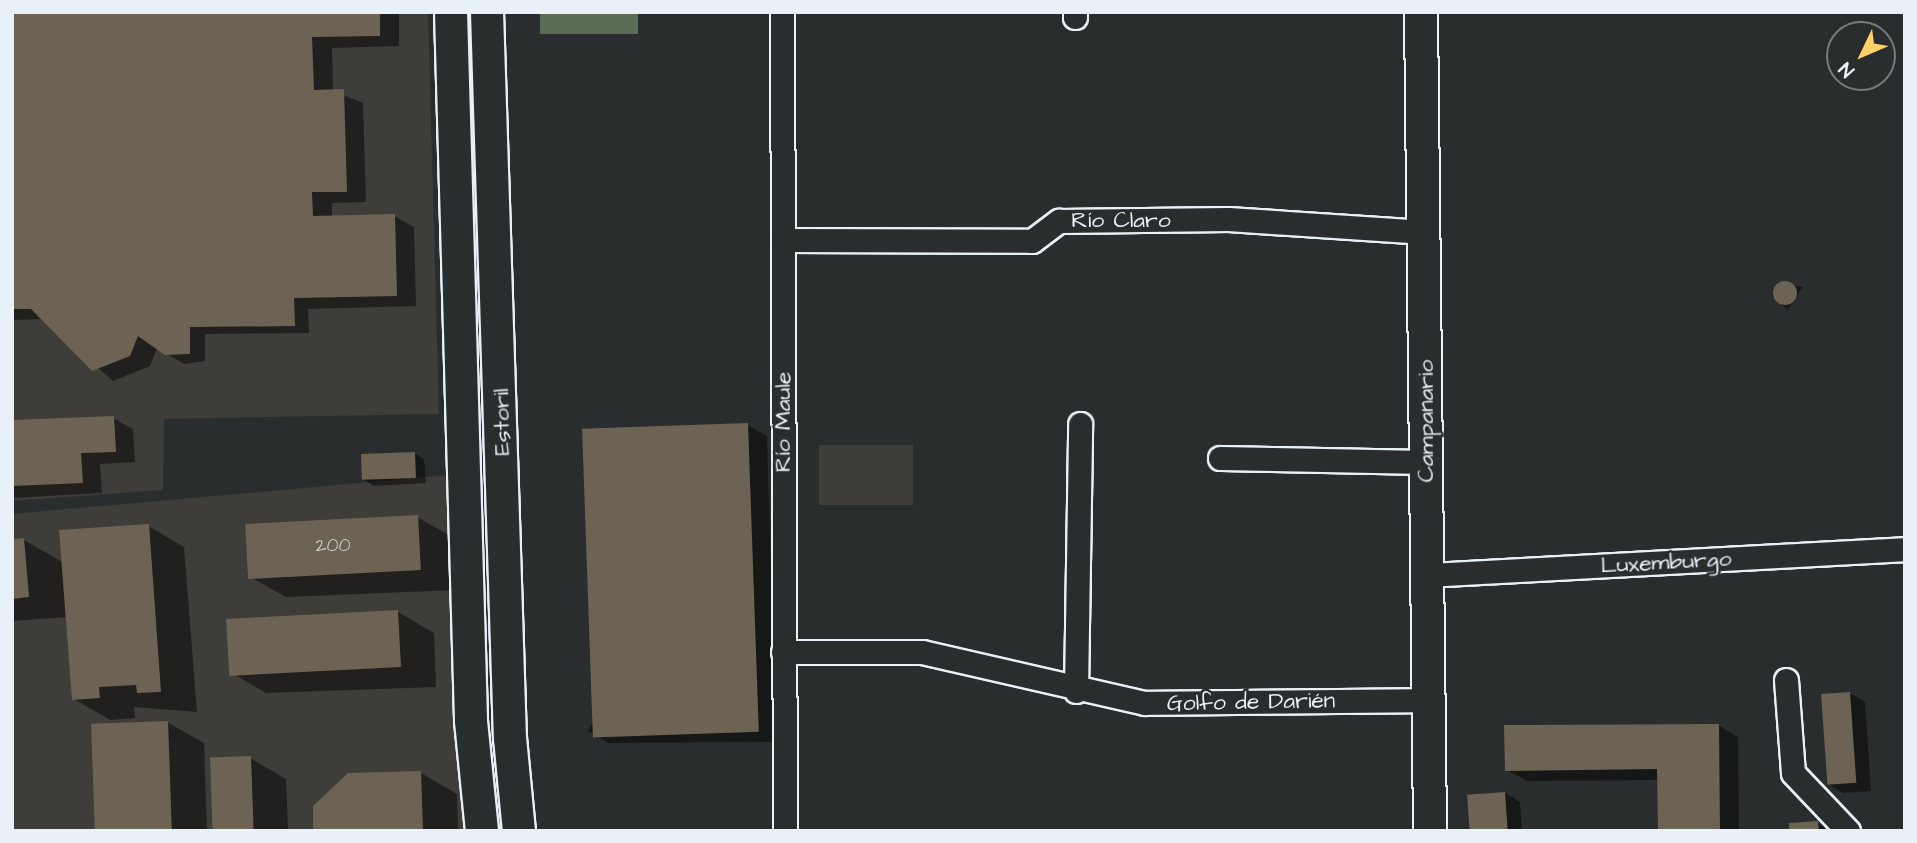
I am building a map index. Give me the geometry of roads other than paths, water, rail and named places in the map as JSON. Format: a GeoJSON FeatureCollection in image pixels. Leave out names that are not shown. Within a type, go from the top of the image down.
{"type":"FeatureCollection","features":[{"type":"Feature","properties":{"kind":"main road","name":"Estoril"},"geometry":{"type":"LineString","coordinates":[[451,12],[471,732],[482,831]]}},
{"type":"Feature","properties":{"kind":"main road","name":"Estoril"},"geometry":{"type":"LineString","coordinates":[[487,12],[508,672],[519,831]]}},
{"type":"Feature","properties":{"kind":"main road","name":"Campanario"},"geometry":{"type":"LineString","coordinates":[[1421,12],[1430,831]]}},
{"type":"Feature","properties":{"kind":"street","name":"Río Maule"},"geometry":{"type":"LineString","coordinates":[[782,12],[785,831]]}},
{"type":"Feature","properties":{"kind":"street","name":"Río Claro"},"geometry":{"type":"LineString","coordinates":[[782,240],[1032,241],[1059,220],[1228,219],[1425,232]]}},
{"type":"Feature","properties":{"kind":"street"},"geometry":{"type":"LineString","coordinates":[[1076,691],[1080,424]]}},
{"type":"Feature","properties":{"kind":"street"},"geometry":{"type":"LineString","coordinates":[[1220,458],[1426,462]]}},
{"type":"Feature","properties":{"kind":"street","name":"Luxemburgo"},"geometry":{"type":"LineString","coordinates":[[1427,575],[1905,550]]}},
{"type":"Feature","properties":{"kind":"street","name":"Golfo de Darién"},"geometry":{"type":"LineString","coordinates":[[783,652],[922,652],[1076,691],[1145,703],[1429,700]]}},
{"type":"Feature","properties":{"kind":"street"},"geometry":{"type":"LineString","coordinates":[[1786,680],[1793,773],[1848,831]]}}]}
